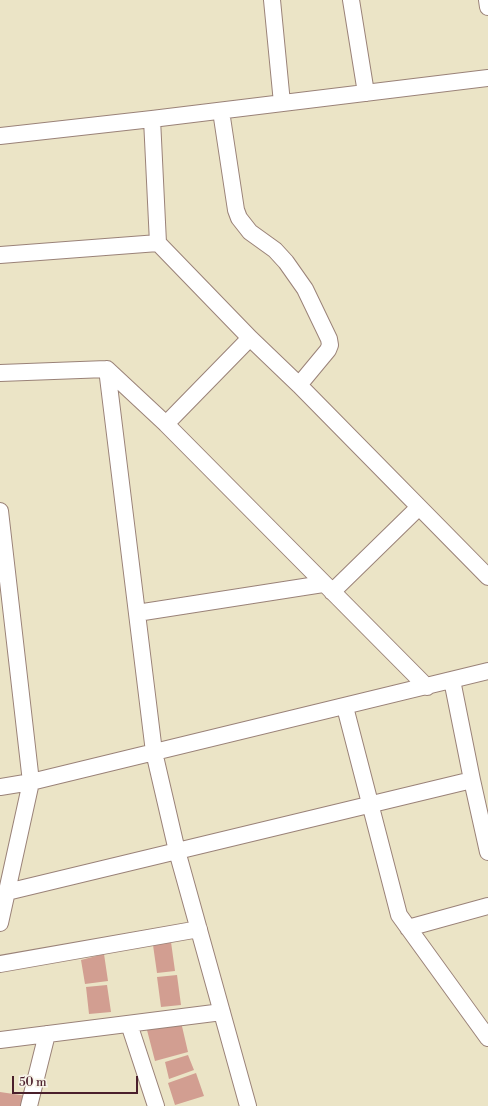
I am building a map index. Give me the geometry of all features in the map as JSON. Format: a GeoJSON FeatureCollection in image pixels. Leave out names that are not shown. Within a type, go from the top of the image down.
{"type":"FeatureCollection","features":[{"type":"Feature","properties":{"kind":"street"},"geometry":{"type":"LineString","coordinates":[[272,0],[282,103]]}},
{"type":"Feature","properties":{"kind":"street"},"geometry":{"type":"LineString","coordinates":[[351,0],[366,93]]}},
{"type":"Feature","properties":{"kind":"street"},"geometry":{"type":"LineString","coordinates":[[487,0],[488,7]]}},
{"type":"Feature","properties":{"kind":"street"},"geometry":{"type":"LineString","coordinates":[[0,136],[221,111],[488,78]]}},
{"type":"Feature","properties":{"kind":"street"},"geometry":{"type":"LineString","coordinates":[[221,111],[236,210],[239,218],[250,232],[275,250],[286,262],[304,289],[330,345],[328,350],[299,385]]}},
{"type":"Feature","properties":{"kind":"street"},"geometry":{"type":"LineString","coordinates":[[152,119],[158,243],[250,338],[299,385],[488,577]]}},
{"type":"Feature","properties":{"kind":"street"},"geometry":{"type":"LineString","coordinates":[[0,254],[158,243]]}},
{"type":"Feature","properties":{"kind":"street"},"geometry":{"type":"LineString","coordinates":[[166,424],[250,338]]}},
{"type":"Feature","properties":{"kind":"street"},"geometry":{"type":"LineString","coordinates":[[107,369],[154,752],[177,851],[248,1106]]}},
{"type":"Feature","properties":{"kind":"street"},"geometry":{"type":"LineString","coordinates":[[0,373],[107,369],[166,424],[427,687]]}},
{"type":"Feature","properties":{"kind":"street"},"geometry":{"type":"LineString","coordinates":[[137,613],[328,588],[419,507]]}},
{"type":"Feature","properties":{"kind":"street"},"geometry":{"type":"LineString","coordinates":[[0,511],[31,782],[0,923]]}},
{"type":"Feature","properties":{"kind":"street"},"geometry":{"type":"LineString","coordinates":[[0,787],[31,782],[345,707],[488,671]]}},
{"type":"Feature","properties":{"kind":"street"},"geometry":{"type":"LineString","coordinates":[[452,680],[488,852]]}},
{"type":"Feature","properties":{"kind":"street"},"geometry":{"type":"LineString","coordinates":[[345,707],[399,915],[488,1038]]}},
{"type":"Feature","properties":{"kind":"street"},"geometry":{"type":"LineString","coordinates":[[7,892],[472,780]]}},
{"type":"Feature","properties":{"kind":"street"},"geometry":{"type":"LineString","coordinates":[[408,928],[488,906]]}},
{"type":"Feature","properties":{"kind":"street"},"geometry":{"type":"LineString","coordinates":[[0,964],[199,929]]}},
{"type":"Feature","properties":{"kind":"street"},"geometry":{"type":"LineString","coordinates":[[0,1040],[222,1012]]}},
{"type":"Feature","properties":{"kind":"street"},"geometry":{"type":"LineString","coordinates":[[129,1024],[156,1106]]}},
{"type":"Feature","properties":{"kind":"street"},"geometry":{"type":"LineString","coordinates":[[30,1106],[47,1034]]}},
{"type":"Feature","properties":{"kind":"building"},"geometry":{"type":"Polygon","coordinates":[[[171,942],[175,971],[157,973],[153,945],[171,942]]]}},
{"type":"Feature","properties":{"kind":"building"},"geometry":{"type":"Polygon","coordinates":[[[104,954],[108,981],[85,984],[81,960],[104,954]]]}},
{"type":"Feature","properties":{"kind":"building"},"geometry":{"type":"Polygon","coordinates":[[[177,975],[181,1005],[161,1007],[157,977],[177,975]]]}},
{"type":"Feature","properties":{"kind":"building"},"geometry":{"type":"Polygon","coordinates":[[[107,985],[111,1012],[89,1014],[86,987],[107,985]]]}},
{"type":"Feature","properties":{"kind":"building"},"geometry":{"type":"Polygon","coordinates":[[[181,1022],[188,1052],[155,1061],[147,1030],[181,1022]]]}},
{"type":"Feature","properties":{"kind":"building"},"geometry":{"type":"Polygon","coordinates":[[[188,1055],[194,1070],[169,1079],[165,1062],[188,1055]]]}},
{"type":"Feature","properties":{"kind":"building"},"geometry":{"type":"Polygon","coordinates":[[[196,1073],[204,1096],[175,1105],[168,1083],[196,1073]]]}},
{"type":"Feature","properties":{"kind":"building"},"geometry":{"type":"Polygon","coordinates":[[[0,1092],[27,1096],[24,1106],[0,1106],[0,1092]]]}}]}
